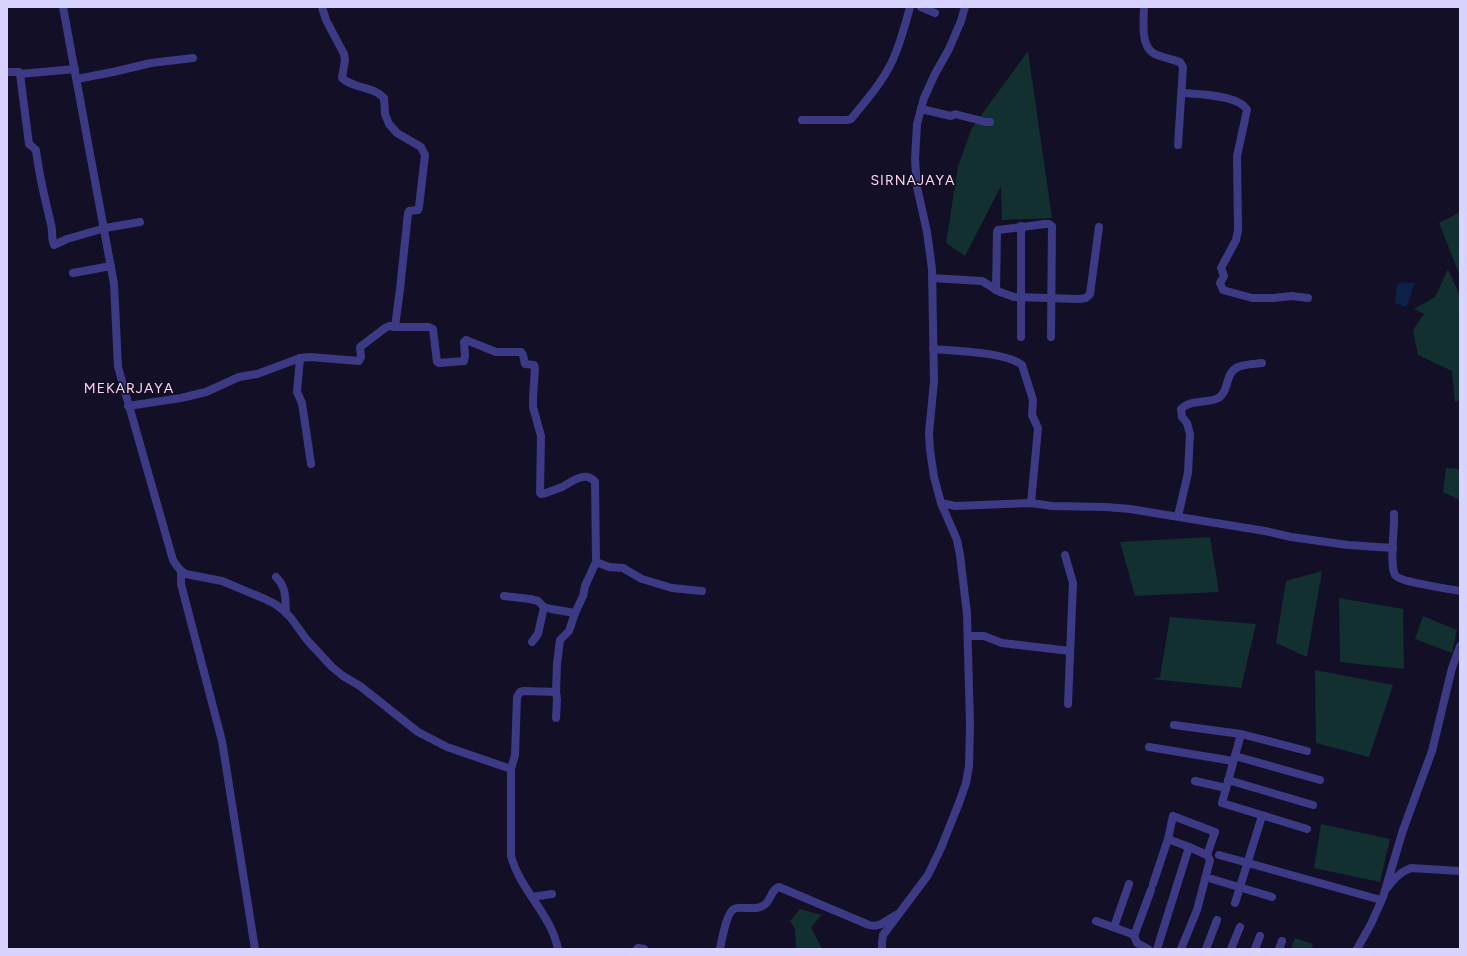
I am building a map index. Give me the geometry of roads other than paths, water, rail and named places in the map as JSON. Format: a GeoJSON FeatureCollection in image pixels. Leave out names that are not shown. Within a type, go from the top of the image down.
{"type":"FeatureCollection","features":[{"type":"Feature","properties":{"kind":"street"},"geometry":{"type":"LineString","coordinates":[[63,7],[111,266],[116,301],[118,363],[128,406],[173,560],[181,571],[186,574],[222,581],[265,599],[286,613],[312,646],[343,676],[360,686],[418,732],[447,747],[511,769]]}},
{"type":"Feature","properties":{"kind":"street"},"geometry":{"type":"LineString","coordinates":[[322,7],[326,20],[344,54],[345,60],[342,78],[360,88],[378,92],[384,98],[385,114],[389,124],[397,133],[421,147],[425,155],[419,207],[418,210],[409,211],[408,213],[395,327]]}},
{"type":"Feature","properties":{"kind":"street"},"geometry":{"type":"LineString","coordinates":[[802,120],[851,119],[891,63],[896,52],[910,7]]}},
{"type":"Feature","properties":{"kind":"street"},"geometry":{"type":"LineString","coordinates":[[921,7],[935,13]]}},
{"type":"Feature","properties":{"kind":"street"},"geometry":{"type":"LineString","coordinates":[[882,949],[883,935],[928,875],[942,848],[966,783],[969,766],[969,636],[957,540],[941,503],[934,477],[929,441],[934,381],[932,278],[930,248],[917,187],[914,159],[917,124],[924,98],[949,49],[961,21],[965,7]]}},
{"type":"Feature","properties":{"kind":"street"},"geometry":{"type":"LineString","coordinates":[[1144,7],[1144,37],[1146,46],[1154,53],[1182,64],[1182,93],[1178,145]]}},
{"type":"Feature","properties":{"kind":"street"},"geometry":{"type":"LineString","coordinates":[[77,79],[151,63],[193,58]]}},
{"type":"Feature","properties":{"kind":"street"},"geometry":{"type":"LineString","coordinates":[[7,72],[19,72],[20,74],[75,69]]}},
{"type":"Feature","properties":{"kind":"street"},"geometry":{"type":"LineString","coordinates":[[20,74],[29,144],[36,150],[43,195],[52,228],[53,244],[56,245],[68,239],[105,228],[140,222]]}},
{"type":"Feature","properties":{"kind":"street"},"geometry":{"type":"LineString","coordinates":[[1182,93],[1226,98],[1241,103],[1247,110],[1237,156],[1238,230],[1236,240],[1221,268],[1224,276],[1220,283],[1221,288],[1223,290],[1252,298],[1292,296],[1308,298]]}},
{"type":"Feature","properties":{"kind":"street"},"geometry":{"type":"LineString","coordinates":[[921,109],[951,116],[955,114],[990,122]]}},
{"type":"Feature","properties":{"kind":"street"},"geometry":{"type":"LineString","coordinates":[[996,290],[998,230],[1021,226],[1049,224],[1052,226],[1050,298],[1051,337]]}},
{"type":"Feature","properties":{"kind":"street"},"geometry":{"type":"LineString","coordinates":[[1021,226],[1021,337]]}},
{"type":"Feature","properties":{"kind":"street"},"geometry":{"type":"LineString","coordinates":[[932,278],[982,281],[1006,295],[1021,297],[1086,298],[1090,294],[1099,227]]}},
{"type":"Feature","properties":{"kind":"street"},"geometry":{"type":"LineString","coordinates":[[73,273],[111,266]]}},
{"type":"Feature","properties":{"kind":"street"},"geometry":{"type":"LineString","coordinates":[[128,406],[181,398],[206,392],[239,377],[257,374],[300,358],[310,356],[359,361],[361,358],[360,347],[389,326],[430,327],[434,329],[438,363],[464,361],[464,342],[466,340],[496,352],[521,352],[526,364],[534,365],[536,371],[533,407],[541,436],[540,493],[546,493],[577,478],[587,477],[595,482],[596,490],[596,562],[585,586],[583,596],[569,631],[560,640],[557,664],[556,718]]}},
{"type":"Feature","properties":{"kind":"street"},"geometry":{"type":"LineString","coordinates":[[933,349],[983,354],[1013,360],[1022,366],[1033,400],[1032,415],[1038,428],[1031,503]]}},
{"type":"Feature","properties":{"kind":"street"},"geometry":{"type":"LineString","coordinates":[[300,358],[297,392],[302,403],[311,464]]}},
{"type":"Feature","properties":{"kind":"street"},"geometry":{"type":"LineString","coordinates":[[1178,516],[1188,473],[1190,434],[1187,423],[1182,417],[1181,409],[1191,404],[1217,399],[1223,395],[1230,375],[1238,367],[1262,363]]}},
{"type":"Feature","properties":{"kind":"street"},"geometry":{"type":"LineString","coordinates":[[941,503],[962,506],[1031,503],[1067,507],[1106,507],[1178,516],[1291,537],[1348,545],[1393,548]]}},
{"type":"Feature","properties":{"kind":"street"},"geometry":{"type":"LineString","coordinates":[[1394,514],[1395,527],[1393,567],[1395,575],[1398,578],[1460,591]]}},
{"type":"Feature","properties":{"kind":"street"},"geometry":{"type":"LineString","coordinates":[[1065,555],[1073,583],[1068,704]]}},
{"type":"Feature","properties":{"kind":"street"},"geometry":{"type":"LineString","coordinates":[[596,562],[609,567],[623,568],[642,579],[672,588],[702,591]]}},
{"type":"Feature","properties":{"kind":"street"},"geometry":{"type":"LineString","coordinates":[[181,571],[181,584],[222,741],[255,949]]}},
{"type":"Feature","properties":{"kind":"street"},"geometry":{"type":"LineString","coordinates":[[276,577],[282,582],[284,587],[286,613]]}},
{"type":"Feature","properties":{"kind":"street"},"geometry":{"type":"LineString","coordinates":[[504,596],[538,601],[544,607],[558,611],[575,613]]}},
{"type":"Feature","properties":{"kind":"street"},"geometry":{"type":"LineString","coordinates":[[532,642],[538,634],[544,607]]}},
{"type":"Feature","properties":{"kind":"street"},"geometry":{"type":"LineString","coordinates":[[969,636],[984,636],[1002,642],[1070,652]]}},
{"type":"Feature","properties":{"kind":"street"},"geometry":{"type":"LineString","coordinates":[[1357,949],[1371,924],[1385,890],[1403,830],[1432,751],[1452,668],[1460,646]]}},
{"type":"Feature","properties":{"kind":"street"},"geometry":{"type":"LineString","coordinates":[[556,692],[524,691],[520,692],[517,697],[515,755],[511,769],[511,856],[513,863],[555,936],[558,949]]}},
{"type":"Feature","properties":{"kind":"street"},"geometry":{"type":"LineString","coordinates":[[1174,725],[1241,734],[1307,751]]}},
{"type":"Feature","properties":{"kind":"street"},"geometry":{"type":"LineString","coordinates":[[1241,734],[1222,803],[1307,829]]}},
{"type":"Feature","properties":{"kind":"street"},"geometry":{"type":"LineString","coordinates":[[1149,747],[1234,759],[1320,780]]}},
{"type":"Feature","properties":{"kind":"street"},"geometry":{"type":"LineString","coordinates":[[1195,781],[1227,784],[1313,805]]}},
{"type":"Feature","properties":{"kind":"street"},"geometry":{"type":"LineString","coordinates":[[1135,943],[1168,839],[1173,816],[1215,832],[1206,855]]}},
{"type":"Feature","properties":{"kind":"street"},"geometry":{"type":"LineString","coordinates":[[1235,903],[1262,816]]}},
{"type":"Feature","properties":{"kind":"street"},"geometry":{"type":"LineString","coordinates":[[1168,839],[1206,855],[1210,860],[1197,910],[1181,949]]}},
{"type":"Feature","properties":{"kind":"street"},"geometry":{"type":"LineString","coordinates":[[1157,949],[1189,847]]}},
{"type":"Feature","properties":{"kind":"street"},"geometry":{"type":"LineString","coordinates":[[1219,855],[1381,900]]}},
{"type":"Feature","properties":{"kind":"street"},"geometry":{"type":"LineString","coordinates":[[1385,890],[1398,874],[1411,868],[1460,871]]}},
{"type":"Feature","properties":{"kind":"street"},"geometry":{"type":"LineString","coordinates":[[1212,879],[1272,897]]}},
{"type":"Feature","properties":{"kind":"street"},"geometry":{"type":"LineString","coordinates":[[1114,927],[1129,884]]}},
{"type":"Feature","properties":{"kind":"street"},"geometry":{"type":"LineString","coordinates":[[720,949],[728,917],[732,910],[736,908],[762,907],[768,903],[774,890],[779,887],[869,925],[879,926],[899,914]]}},
{"type":"Feature","properties":{"kind":"street"},"geometry":{"type":"LineString","coordinates":[[532,897],[552,894]]}},
{"type":"Feature","properties":{"kind":"street"},"geometry":{"type":"LineString","coordinates":[[1206,949],[1217,920]]}},
{"type":"Feature","properties":{"kind":"street"},"geometry":{"type":"LineString","coordinates":[[1096,921],[1132,934],[1135,943],[1148,949]]}},
{"type":"Feature","properties":{"kind":"street"},"geometry":{"type":"LineString","coordinates":[[1231,949],[1240,927]]}},
{"type":"Feature","properties":{"kind":"street"},"geometry":{"type":"LineString","coordinates":[[1255,949],[1260,936]]}},
{"type":"Feature","properties":{"kind":"street"},"geometry":{"type":"LineString","coordinates":[[637,949],[644,949]]}},
{"type":"Feature","properties":{"kind":"water"},"geometry":{"type":"Polygon","coordinates":[[[1402,282],[1415,283],[1406,307],[1395,303],[1397,285],[1402,282]]]}},
{"type":"Feature","properties":{"kind":"district","name":"SIRNAJAYA"},"geometry":{"type":"Point","coordinates":[913,180]}},
{"type":"Feature","properties":{"kind":"district","name":"MEKARJAYA"},"geometry":{"type":"Point","coordinates":[129,388]}}]}
